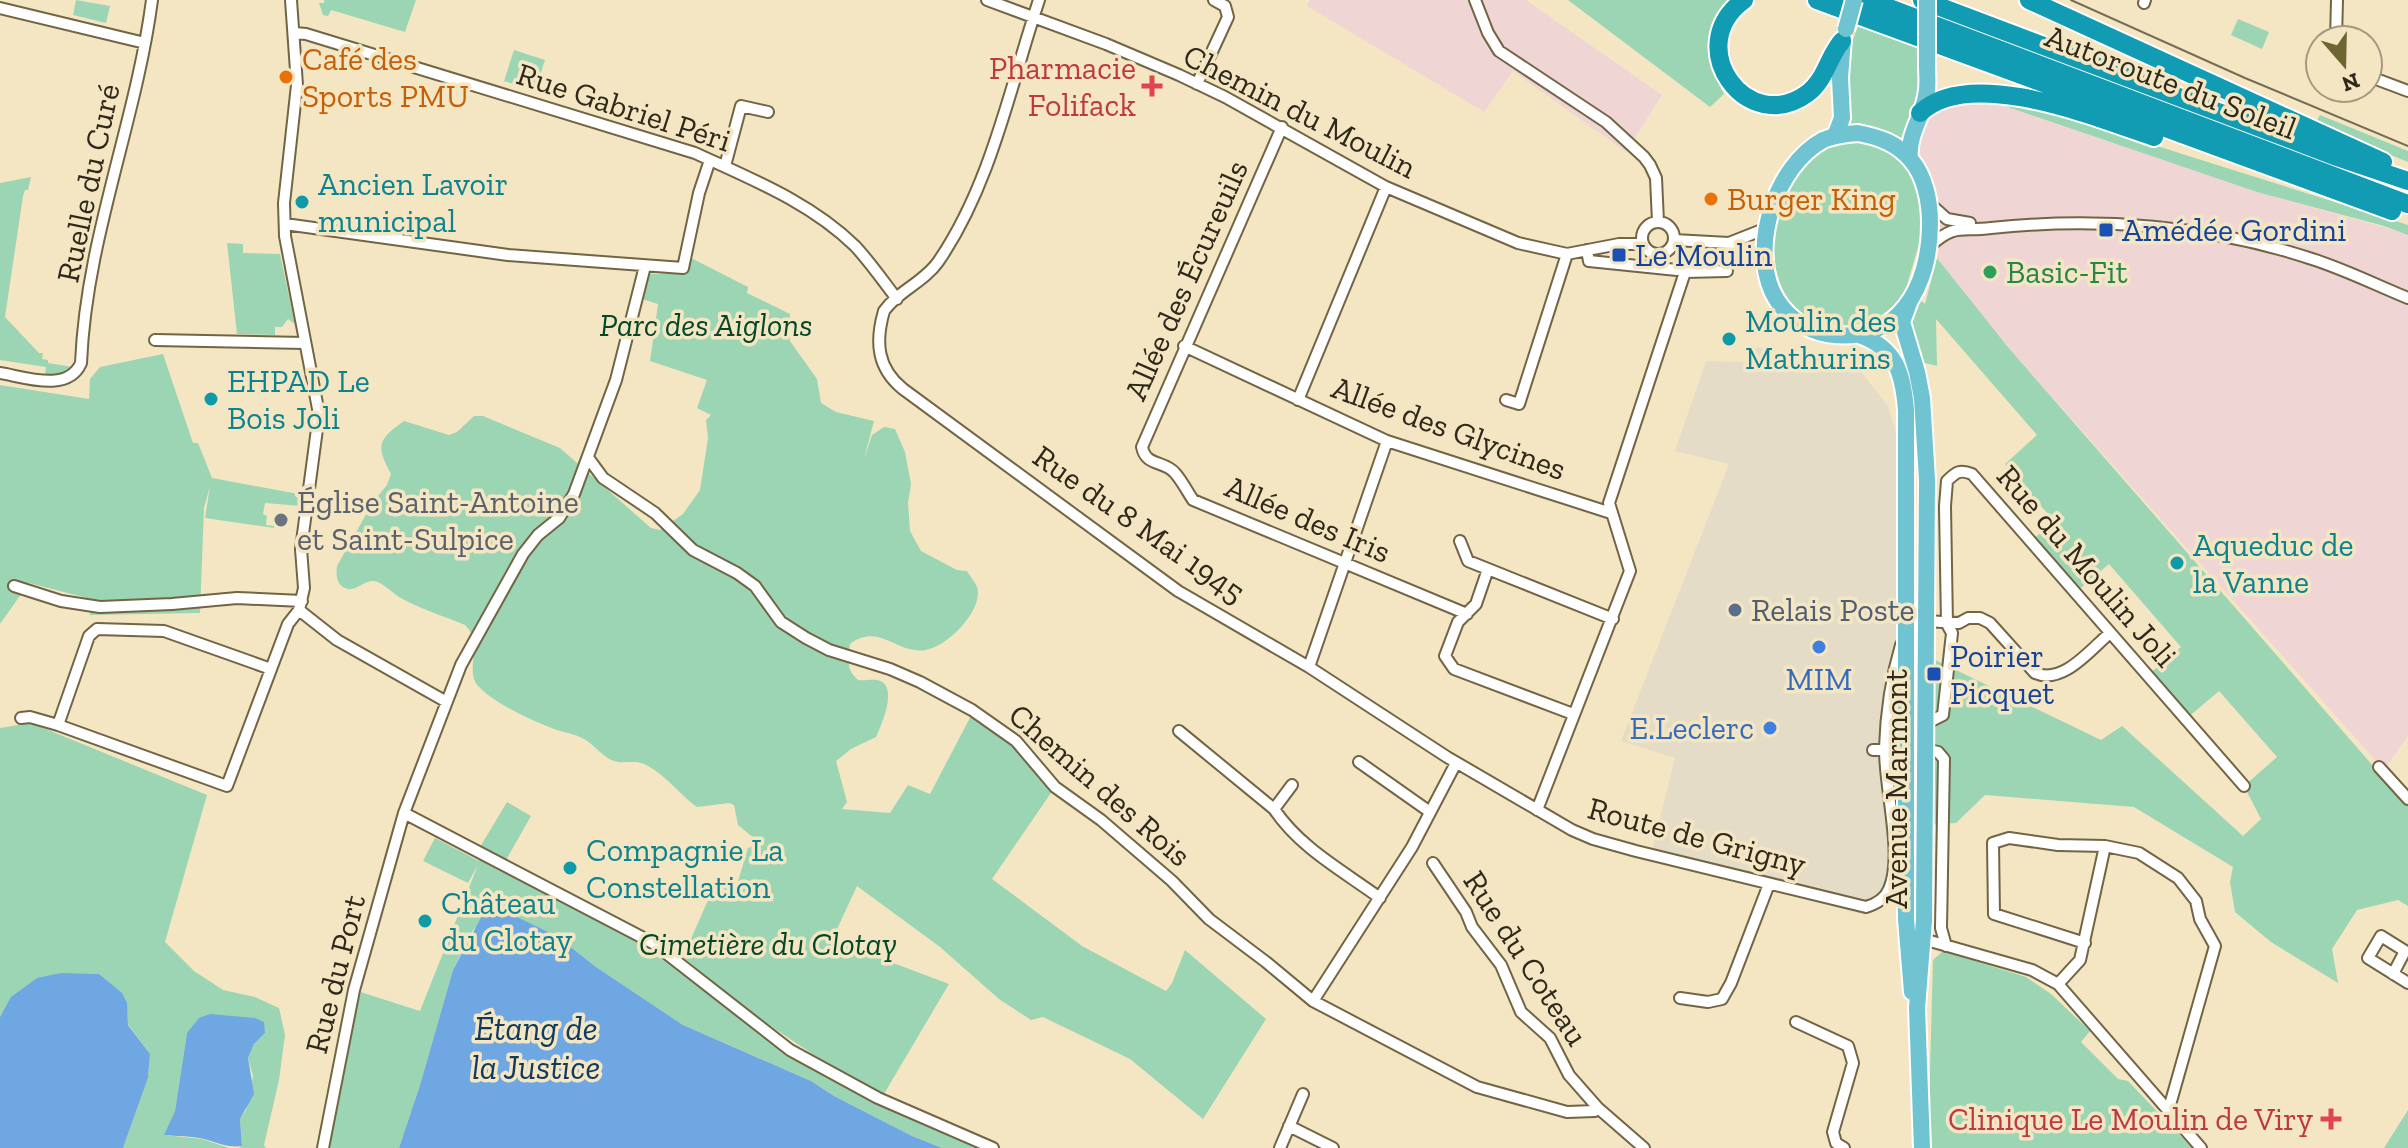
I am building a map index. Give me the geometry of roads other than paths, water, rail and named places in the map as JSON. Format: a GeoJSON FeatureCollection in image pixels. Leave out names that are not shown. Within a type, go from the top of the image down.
{"type":"FeatureCollection","features":[{"type":"Feature","properties":{"kind":"highway"},"geometry":{"type":"LineString","coordinates":[[1744,0],[1724,22],[1718,50],[1728,81],[1753,100],[1779,104],[1804,95],[1819,82],[1844,35]]}},
{"type":"Feature","properties":{"kind":"highway"},"geometry":{"type":"LineString","coordinates":[[1817,0],[2403,211]]}},
{"type":"Feature","properties":{"kind":"highway","name":"Autoroute du Soleil"},"geometry":{"type":"LineString","coordinates":[[1868,0],[2403,211]]}},
{"type":"Feature","properties":{"kind":"highway","name":"Autoroute du Soleil"},"geometry":{"type":"LineString","coordinates":[[1924,0],[2408,181]]}},
{"type":"Feature","properties":{"kind":"highway"},"geometry":{"type":"LineString","coordinates":[[2029,0],[2408,172]]}},
{"type":"Feature","properties":{"kind":"highway"},"geometry":{"type":"LineString","coordinates":[[1920,113],[1935,101],[1959,95],[2000,94],[2029,98],[2259,173],[2403,211]]}},
{"type":"Feature","properties":{"kind":"main road"},"geometry":{"type":"LineString","coordinates":[[1835,136],[1842,118],[1840,78],[1844,35],[1854,0]]}},
{"type":"Feature","properties":{"kind":"main road"},"geometry":{"type":"LineString","coordinates":[[1910,159],[1910,142],[1927,92],[1924,0]]}},
{"type":"Feature","properties":{"kind":"main road"},"geometry":{"type":"LineString","coordinates":[[1858,133],[1879,137],[1910,159],[1919,173],[1928,202],[1930,246],[1924,272],[1909,303],[1886,324],[1859,335],[1822,333],[1799,323],[1777,300],[1764,264],[1767,228],[1779,191],[1791,171],[1813,147],[1835,136],[1858,133]]}},
{"type":"Feature","properties":{"kind":"main road","name":"Avenue Marmont"},"geometry":{"type":"LineString","coordinates":[[1909,303],[1902,322],[1922,398],[1927,480],[1926,621],[1915,719]]}},
{"type":"Feature","properties":{"kind":"main road","name":"Avenue Marmont"},"geometry":{"type":"LineString","coordinates":[[1859,335],[1888,351],[1898,368],[1913,435],[1916,971],[1921,988]]}},
{"type":"Feature","properties":{"kind":"main road","name":"Avenue Marmont"},"geometry":{"type":"LineString","coordinates":[[1904,390],[1907,625],[1915,719]]}},
{"type":"Feature","properties":{"kind":"main road","name":"Avenue Marmont"},"geometry":{"type":"LineString","coordinates":[[1915,719],[1922,398]]}},
{"type":"Feature","properties":{"kind":"main road","name":"Avenue Marmont"},"geometry":{"type":"LineString","coordinates":[[1915,755],[1916,937],[1921,988],[1917,1008],[1922,1148]]}},
{"type":"Feature","properties":{"kind":"main road","name":"Avenue Marmont"},"geometry":{"type":"LineString","coordinates":[[1916,937],[1911,988],[1917,1008]]}},
{"type":"Feature","properties":{"kind":"street","name":"Ruelle du Curé"},"geometry":{"type":"LineString","coordinates":[[0,373],[59,381],[73,375],[81,363],[101,223],[145,43],[152,0]]}},
{"type":"Feature","properties":{"kind":"street"},"geometry":{"type":"LineString","coordinates":[[21,718],[30,717],[58,725],[227,786],[288,624],[300,605],[304,588],[301,549],[319,414],[285,224],[297,85],[291,0]]}},
{"type":"Feature","properties":{"kind":"street","name":"Chemin du Moulin"},"geometry":{"type":"LineString","coordinates":[[987,0],[1106,44],[1197,84],[1282,127],[1386,187],[1480,228],[1567,254]]}},
{"type":"Feature","properties":{"kind":"street"},"geometry":{"type":"LineString","coordinates":[[897,299],[936,265],[969,207],[1039,0]]}},
{"type":"Feature","properties":{"kind":"street"},"geometry":{"type":"LineString","coordinates":[[1197,84],[1228,17],[1225,6],[1214,0]]}},
{"type":"Feature","properties":{"kind":"street"},"geometry":{"type":"LineString","coordinates":[[1475,0],[1499,51],[1606,122],[1650,165],[1656,178],[1658,222]]}},
{"type":"Feature","properties":{"kind":"street"},"geometry":{"type":"LineString","coordinates":[[2336,24],[2337,0]]}},
{"type":"Feature","properties":{"kind":"street"},"geometry":{"type":"LineString","coordinates":[[0,8],[145,43]]}},
{"type":"Feature","properties":{"kind":"street","name":"Rue Gabriel Péri"},"geometry":{"type":"LineString","coordinates":[[295,33],[695,153],[725,166],[793,201],[837,231],[861,253],[897,299]]}},
{"type":"Feature","properties":{"kind":"street"},"geometry":{"type":"LineString","coordinates":[[2384,82],[2408,91]]}},
{"type":"Feature","properties":{"kind":"street"},"geometry":{"type":"LineString","coordinates":[[725,166],[741,106],[768,112]]}},
{"type":"Feature","properties":{"kind":"street","name":"Allée des Écureuils"},"geometry":{"type":"LineString","coordinates":[[1144,455],[1142,447],[1184,346],[1282,127]]}},
{"type":"Feature","properties":{"kind":"street"},"geometry":{"type":"LineString","coordinates":[[285,224],[508,255],[683,268],[699,193],[710,160]]}},
{"type":"Feature","properties":{"kind":"street"},"geometry":{"type":"LineString","coordinates":[[1298,400],[1386,187]]}},
{"type":"Feature","properties":{"kind":"street"},"geometry":{"type":"LineString","coordinates":[[1928,202],[1952,221],[2008,225]]}},
{"type":"Feature","properties":{"kind":"street"},"geometry":{"type":"LineString","coordinates":[[1658,222],[1671,229],[1674,240],[1669,250],[1660,255],[1649,253],[1642,244],[1644,229],[1658,222]]}},
{"type":"Feature","properties":{"kind":"street"},"geometry":{"type":"LineString","coordinates":[[1930,246],[1952,229],[2077,224],[2154,227],[2246,242],[2312,259],[2408,298]]}},
{"type":"Feature","properties":{"kind":"street"},"geometry":{"type":"LineString","coordinates":[[1674,240],[1729,243],[1767,228]]}},
{"type":"Feature","properties":{"kind":"street"},"geometry":{"type":"LineString","coordinates":[[1729,243],[1764,264]]}},
{"type":"Feature","properties":{"kind":"street"},"geometry":{"type":"LineString","coordinates":[[1506,400],[1519,404],[1567,254],[1619,244],[1642,244]]}},
{"type":"Feature","properties":{"kind":"street"},"geometry":{"type":"LineString","coordinates":[[1587,250],[1589,261],[1656,270],[1668,267],[1681,271],[1727,271]]}},
{"type":"Feature","properties":{"kind":"street","name":"Rue du Port"},"geometry":{"type":"LineString","coordinates":[[323,1148],[354,990],[404,813],[461,665],[504,585],[538,535],[559,518],[574,494],[616,380],[645,266]]}},
{"type":"Feature","properties":{"kind":"street"},"geometry":{"type":"LineString","coordinates":[[1537,810],[1630,571],[1609,503],[1681,271]]}},
{"type":"Feature","properties":{"kind":"street","name":"Rue du 8 Mai 1945"},"geometry":{"type":"LineString","coordinates":[[897,299],[884,311],[880,343],[882,365],[894,382],[1178,591],[1309,667],[1479,777]]}},
{"type":"Feature","properties":{"kind":"street"},"geometry":{"type":"LineString","coordinates":[[155,340],[305,343]]}},
{"type":"Feature","properties":{"kind":"street","name":"Allée des Glycines"},"geometry":{"type":"LineString","coordinates":[[1184,346],[1387,441],[1611,513]]}},
{"type":"Feature","properties":{"kind":"street"},"geometry":{"type":"LineString","coordinates":[[1309,667],[1387,441]]}},
{"type":"Feature","properties":{"kind":"street","name":"Allée des Iris"},"geometry":{"type":"LineString","coordinates":[[1144,455],[1148,460],[1173,470],[1193,500],[1467,614]]}},
{"type":"Feature","properties":{"kind":"street","name":"Chemin des Rois"},"geometry":{"type":"LineString","coordinates":[[589,459],[603,478],[655,513],[693,550],[755,586],[781,622],[793,630],[829,650],[920,682],[972,710],[1016,741],[1055,787],[1101,820],[1172,881],[1209,919],[1313,1001],[1477,1087],[1567,1112],[1595,1111],[1598,1108]]}},
{"type":"Feature","properties":{"kind":"street","name":"Rue du Moulin Joli"},"geometry":{"type":"LineString","coordinates":[[1947,624],[1947,481],[1963,470],[1972,474],[2244,786]]}},
{"type":"Feature","properties":{"kind":"street"},"geometry":{"type":"LineString","coordinates":[[1460,541],[1468,561],[1613,619]]}},
{"type":"Feature","properties":{"kind":"street"},"geometry":{"type":"LineString","coordinates":[[1488,569],[1476,604],[1458,622],[1445,656],[1454,669],[1573,714]]}},
{"type":"Feature","properties":{"kind":"street"},"geometry":{"type":"LineString","coordinates":[[14,586],[61,601],[100,607],[237,598],[300,605],[337,640],[445,701]]}},
{"type":"Feature","properties":{"kind":"street"},"geometry":{"type":"LineString","coordinates":[[1926,621],[1947,624],[1980,618],[1990,623],[2035,673],[2043,677],[2054,677],[2064,671],[2110,633]]}},
{"type":"Feature","properties":{"kind":"street"},"geometry":{"type":"LineString","coordinates":[[1887,722],[1943,715],[1952,633],[1947,624]]}},
{"type":"Feature","properties":{"kind":"street"},"geometry":{"type":"LineString","coordinates":[[1907,625],[1894,667],[1887,722],[1879,750],[1915,755],[1938,752],[1944,759],[1941,928],[1946,946]]}},
{"type":"Feature","properties":{"kind":"street"},"geometry":{"type":"LineString","coordinates":[[58,725],[89,636],[97,629],[164,631],[271,669]]}},
{"type":"Feature","properties":{"kind":"street"},"geometry":{"type":"LineString","coordinates":[[1179,731],[1274,809],[1295,837],[1380,898]]}},
{"type":"Feature","properties":{"kind":"street","name":"Route de Grigny"},"geometry":{"type":"LineString","coordinates":[[1479,777],[1593,839],[1866,907],[1889,891],[1893,874],[1893,822],[1879,750]]}},
{"type":"Feature","properties":{"kind":"street"},"geometry":{"type":"LineString","coordinates":[[1359,762],[1430,812]]}},
{"type":"Feature","properties":{"kind":"street"},"geometry":{"type":"LineString","coordinates":[[1313,1001],[1412,847],[1456,763]]}},
{"type":"Feature","properties":{"kind":"street"},"geometry":{"type":"LineString","coordinates":[[2379,767],[2408,799]]}},
{"type":"Feature","properties":{"kind":"street"},"geometry":{"type":"LineString","coordinates":[[1274,809],[1292,785]]}},
{"type":"Feature","properties":{"kind":"street"},"geometry":{"type":"LineString","coordinates":[[404,813],[653,943],[790,1050],[878,1098],[993,1148]]}},
{"type":"Feature","properties":{"kind":"street"},"geometry":{"type":"LineString","coordinates":[[2085,943],[1994,914],[1993,843],[2009,838],[2058,845],[2105,846],[2139,853],[2178,878],[2196,901],[2200,919],[2215,946],[2168,1112]]}},
{"type":"Feature","properties":{"kind":"street"},"geometry":{"type":"LineString","coordinates":[[2058,984],[2080,960],[2105,846]]}},
{"type":"Feature","properties":{"kind":"street","name":"Rue du Coteau"},"geometry":{"type":"LineString","coordinates":[[1433,863],[1466,912],[1472,927],[1501,965],[1521,1012],[1550,1038],[1569,1075],[1598,1108],[1644,1148]]}},
{"type":"Feature","properties":{"kind":"street"},"geometry":{"type":"LineString","coordinates":[[1680,998],[1708,1002],[1722,999],[1769,884]]}},
{"type":"Feature","properties":{"kind":"street"},"geometry":{"type":"LineString","coordinates":[[1916,937],[2032,970],[2058,984],[2201,1148]]}},
{"type":"Feature","properties":{"kind":"street"},"geometry":{"type":"LineString","coordinates":[[2393,974],[2408,983]]}},
{"type":"Feature","properties":{"kind":"street"},"geometry":{"type":"LineString","coordinates":[[1796,1022],[1848,1046],[1852,1055],[1853,1063],[1833,1132],[1836,1143],[1844,1148]]}},
{"type":"Feature","properties":{"kind":"street"},"geometry":{"type":"LineString","coordinates":[[1280,1148],[1303,1094]]}},
{"type":"Feature","properties":{"kind":"street"},"geometry":{"type":"LineString","coordinates":[[1289,1126],[1333,1148]]}},
{"type":"Feature","properties":{"kind":"water","name":"Étang de la Justice"},"geometry":{"type":"Polygon","coordinates":[[[490,907],[558,937],[596,967],[683,1025],[811,1081],[912,1136],[942,1148],[399,1148],[453,970],[484,912],[490,907]]]}},
{"type":"Feature","properties":{"kind":"water"},"geometry":{"type":"Polygon","coordinates":[[[61,973],[99,974],[122,993],[127,1003],[128,1025],[150,1054],[148,1078],[123,1148],[0,1148],[0,1017],[11,997],[37,978],[61,973]]]}},
{"type":"Feature","properties":{"kind":"water"},"geometry":{"type":"Polygon","coordinates":[[[210,1014],[255,1018],[264,1022],[265,1033],[254,1044],[248,1058],[254,1094],[240,1119],[242,1146],[164,1135],[175,1111],[187,1033],[199,1018],[210,1014]]]}},
{"type":"Feature","properties":{"kind":"tram line"},"geometry":{"type":"LineString","coordinates":[[2071,0],[2245,78],[2408,146]]}},
{"type":"Feature","properties":{"kind":"place","name":"Café des Sports PMU"},"geometry":{"type":"Point","coordinates":[286,77]}},
{"type":"Feature","properties":{"kind":"place","name":"Pharmacie Folifack"},"geometry":{"type":"Point","coordinates":[1152,86]}},
{"type":"Feature","properties":{"kind":"place","name":"Burger King"},"geometry":{"type":"Point","coordinates":[1711,199]}},
{"type":"Feature","properties":{"kind":"place","name":"Ancien Lavoir municipal"},"geometry":{"type":"Point","coordinates":[302,202]}},
{"type":"Feature","properties":{"kind":"place","name":"Amédée Gordini"},"geometry":{"type":"Point","coordinates":[2106,230]}},
{"type":"Feature","properties":{"kind":"place","name":"Le Moulin"},"geometry":{"type":"Point","coordinates":[1619,255]}},
{"type":"Feature","properties":{"kind":"place","name":"Basic-Fit"},"geometry":{"type":"Point","coordinates":[1990,272]}},
{"type":"Feature","properties":{"kind":"place","name":"Moulin des Mathurins"},"geometry":{"type":"Point","coordinates":[1729,339]}},
{"type":"Feature","properties":{"kind":"place","name":"EHPAD Le Bois Joli"},"geometry":{"type":"Point","coordinates":[211,399]}},
{"type":"Feature","properties":{"kind":"place","name":"Église Saint-Antoine et Saint-Sulpice"},"geometry":{"type":"Point","coordinates":[281,520]}},
{"type":"Feature","properties":{"kind":"place","name":"Aqueduc de la Vanne"},"geometry":{"type":"Point","coordinates":[2177,563]}},
{"type":"Feature","properties":{"kind":"place","name":"Relais Poste"},"geometry":{"type":"Point","coordinates":[1735,610]}},
{"type":"Feature","properties":{"kind":"place","name":"MIM"},"geometry":{"type":"Point","coordinates":[1819,647]}},
{"type":"Feature","properties":{"kind":"place","name":"Poirier Picquet"},"geometry":{"type":"Point","coordinates":[1934,674]}},
{"type":"Feature","properties":{"kind":"place","name":"E.Leclerc"},"geometry":{"type":"Point","coordinates":[1770,728]}},
{"type":"Feature","properties":{"kind":"place","name":"Compagnie La Constellation"},"geometry":{"type":"Point","coordinates":[570,868]}},
{"type":"Feature","properties":{"kind":"place","name":"Château du Clotay"},"geometry":{"type":"Point","coordinates":[425,921]}},
{"type":"Feature","properties":{"kind":"place","name":"Clinique Le Moulin de Viry"},"geometry":{"type":"Point","coordinates":[2331,1119]}},
{"type":"Feature","properties":{"kind":"park label","name":"Parc des Aiglons"},"geometry":{"type":"Point","coordinates":[706,325]}},
{"type":"Feature","properties":{"kind":"park label","name":"Cimetière du Clotay"},"geometry":{"type":"Point","coordinates":[768,944]}}]}
